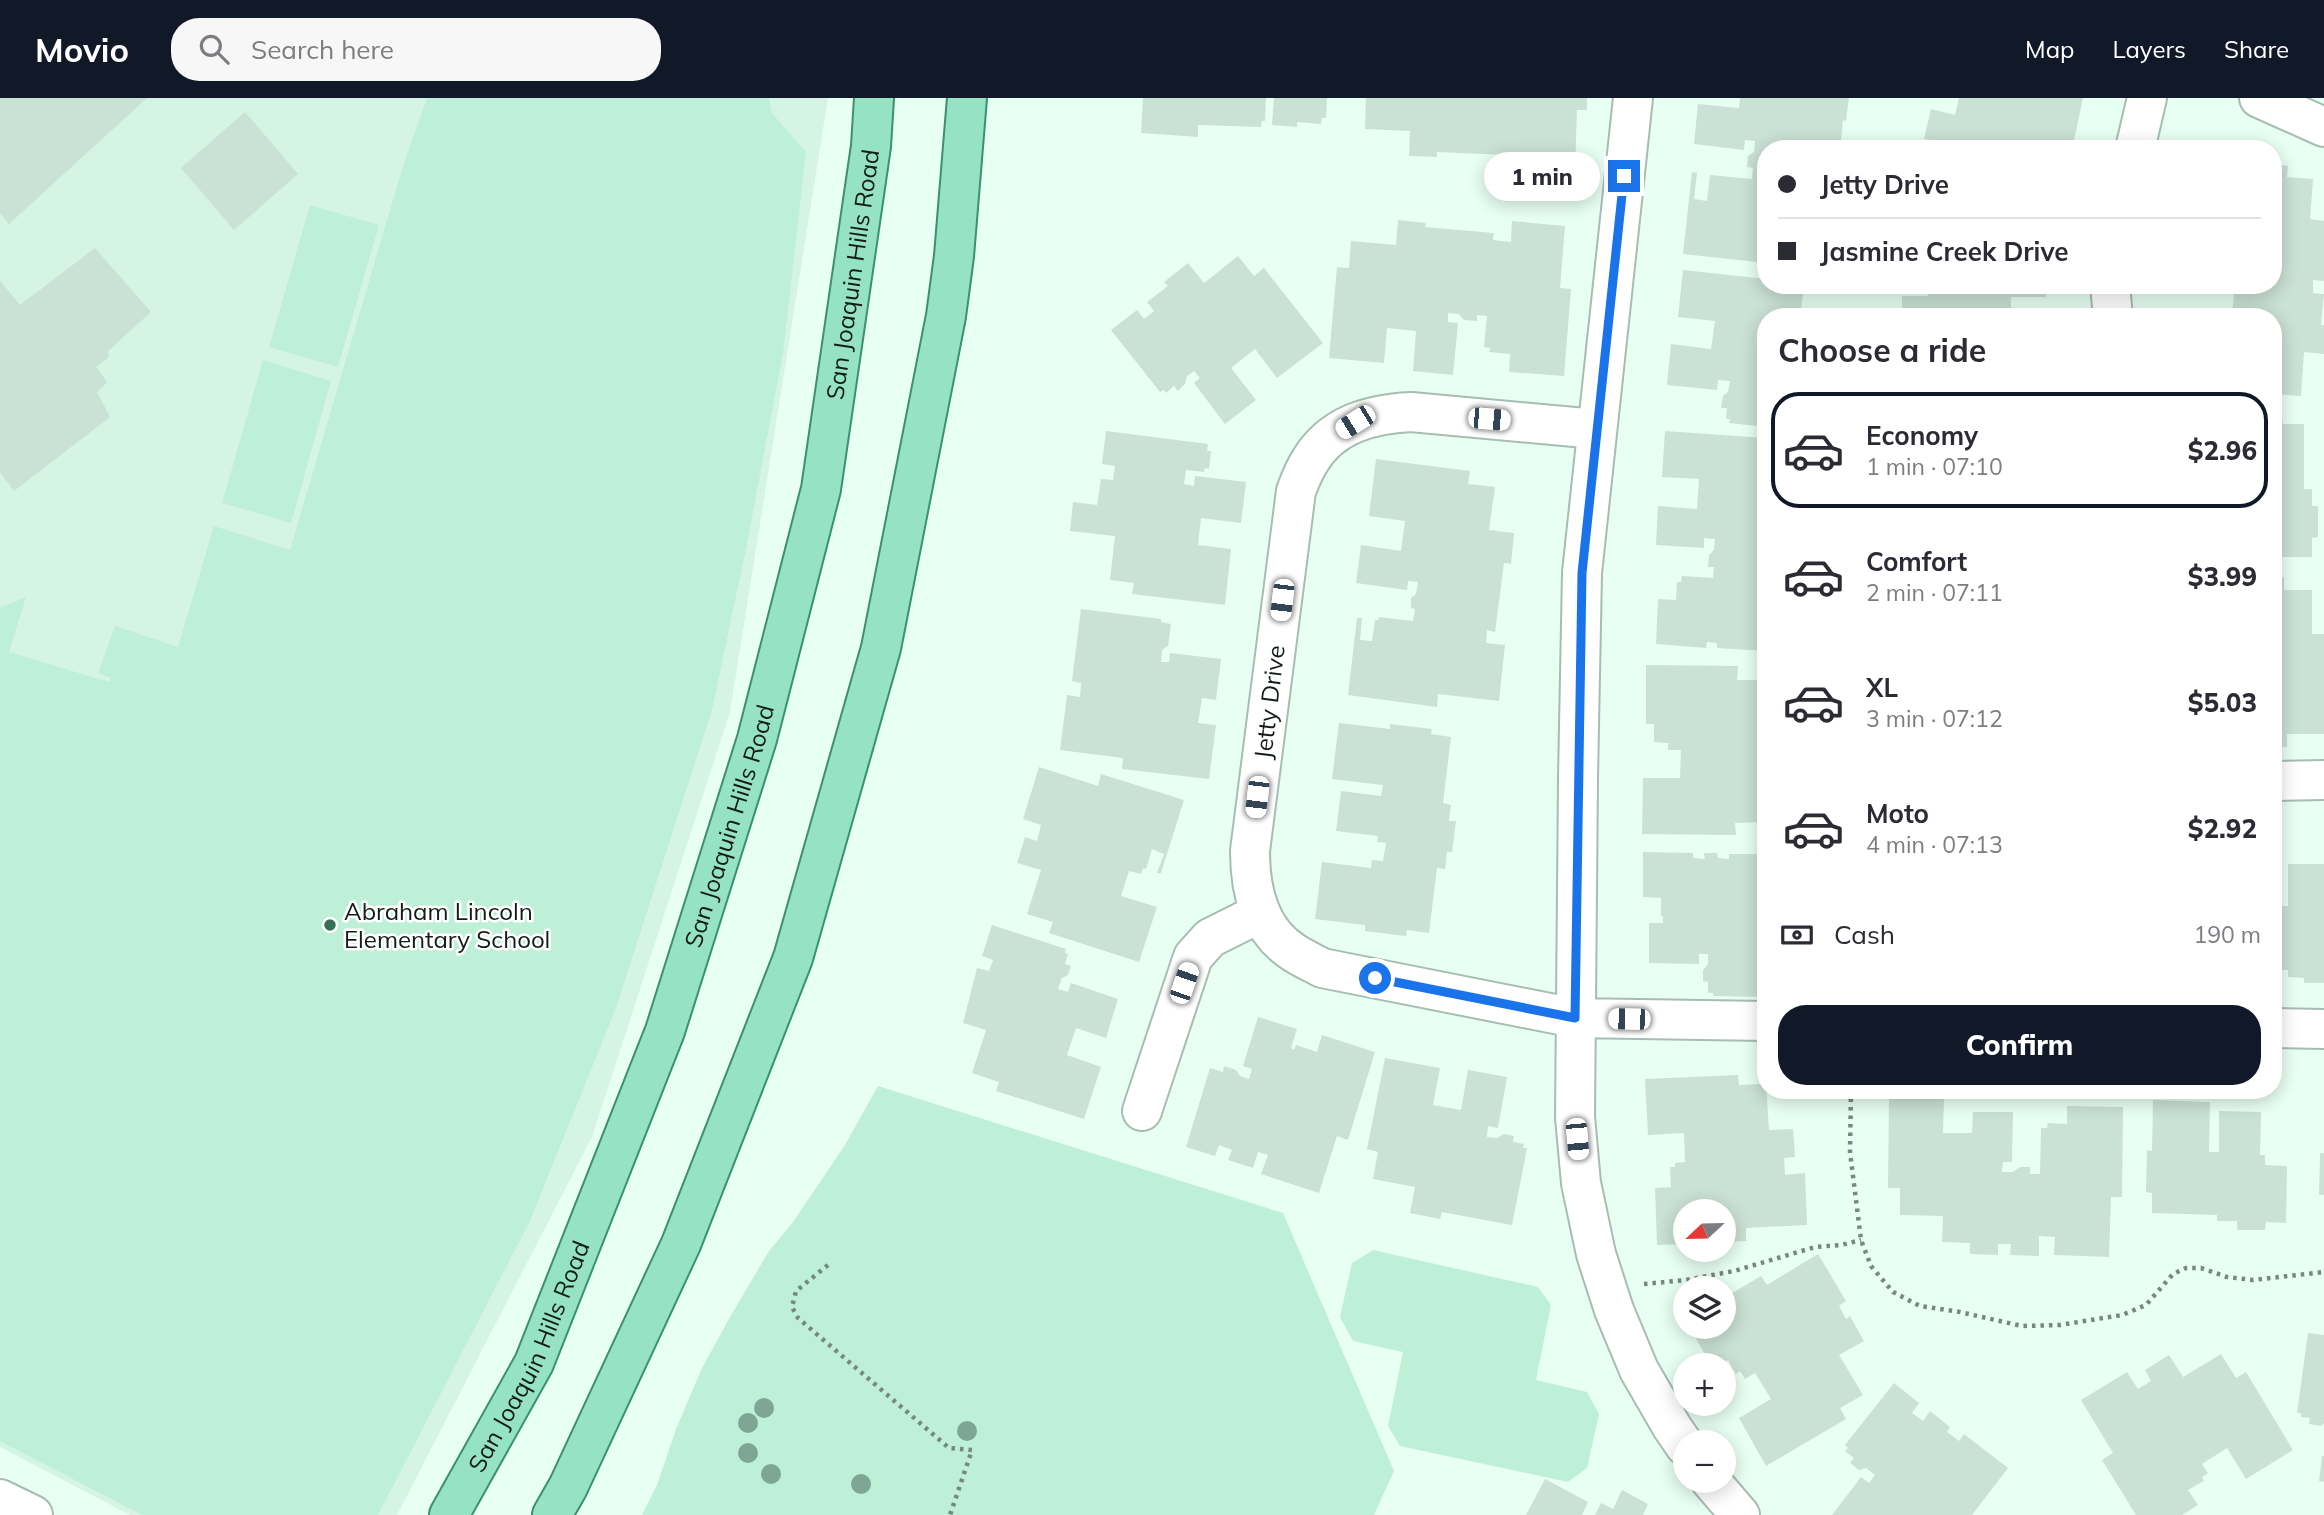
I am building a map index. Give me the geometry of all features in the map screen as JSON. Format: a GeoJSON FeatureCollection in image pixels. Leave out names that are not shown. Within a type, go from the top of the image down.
{"type":"FeatureCollection","features":[{"type":"Feature","properties":{"kind":"main road","name":"San Joaquin Hills Road"},"geometry":{"type":"LineString","coordinates":[[449,1515],[534,1363],[665,1031],[757,739],[821,489],[871,146],[874,98]]}},
{"type":"Feature","properties":{"kind":"main road"},"geometry":{"type":"LineString","coordinates":[[552,1515],[568,1487],[681,1244],[793,958],[881,648],[946,316],[954,256],[967,98]]}},
{"type":"Feature","properties":{"kind":"street"},"geometry":{"type":"LineString","coordinates":[[1633,98],[1582,573],[1575,1117],[1581,1182],[1596,1254],[1609,1295],[1640,1370],[1674,1430]]}},
{"type":"Feature","properties":{"kind":"street"},"geometry":{"type":"LineString","coordinates":[[2137,140],[2147,98]]}},
{"type":"Feature","properties":{"kind":"street"},"geometry":{"type":"LineString","coordinates":[[2259,98],[2324,127]]}},
{"type":"Feature","properties":{"kind":"street","name":"Jetty Drive"},"geometry":{"type":"LineString","coordinates":[[1596,429],[1411,412],[1382,413],[1355,422],[1330,438],[1311,459],[1296,491],[1250,851],[1250,880],[1260,913],[1276,936],[1292,952],[1322,968],[1575,1018],[1757,1021]]}},
{"type":"Feature","properties":{"kind":"street"},"geometry":{"type":"LineString","coordinates":[[2282,781],[2324,780]]}},
{"type":"Feature","properties":{"kind":"street"},"geometry":{"type":"LineString","coordinates":[[1142,1111],[1193,957],[1210,938],[1260,913]]}},
{"type":"Feature","properties":{"kind":"street"},"geometry":{"type":"LineString","coordinates":[[2282,1028],[2324,1029]]}},
{"type":"Feature","properties":{"kind":"street"},"geometry":{"type":"LineString","coordinates":[[1721,1493],[1740,1515]]}},
{"type":"Feature","properties":{"kind":"street"},"geometry":{"type":"LineString","coordinates":[[0,1499],[33,1515]]}},
{"type":"Feature","properties":{"kind":"path"},"geometry":{"type":"LineString","coordinates":[[1851,1099],[1850,1152],[1861,1240],[1871,1266],[1893,1292],[1920,1306],[2022,1326],[2060,1325],[2122,1315],[2146,1305],[2173,1274],[2186,1268],[2201,1268],[2227,1277],[2253,1280],[2324,1272]]}},
{"type":"Feature","properties":{"kind":"path"},"geometry":{"type":"LineString","coordinates":[[1609,1295],[1648,1282],[1686,1280],[1734,1271],[1815,1247],[1861,1240]]}},
{"type":"Feature","properties":{"kind":"path"},"geometry":{"type":"LineString","coordinates":[[828,1265],[796,1291],[792,1307],[798,1318],[949,1448],[972,1450],[950,1515]]}},
{"type":"Feature","properties":{"kind":"shaded area","name":"Abraham Lincoln Elementary School"},"geometry":{"type":"Polygon","coordinates":[[[0,98],[828,98],[730,712],[592,1137],[397,1515],[130,1515],[0,1447],[0,98]]]}},
{"type":"Feature","properties":{"kind":"shaded area","name":"Abraham Lincoln Elementary School"},"geometry":{"type":"Polygon","coordinates":[[[427,98],[769,98],[772,113],[806,152],[783,353],[746,549],[712,710],[616,1008],[530,1221],[378,1515],[142,1515],[0,1441],[0,608],[26,597],[9,652],[109,682],[111,678],[98,673],[115,626],[178,647],[214,526],[290,550],[403,166],[427,98]]]}},
{"type":"Feature","properties":{"kind":"shaded area"},"geometry":{"type":"Polygon","coordinates":[[[310,205],[379,225],[338,367],[269,347],[310,205]]]}},
{"type":"Feature","properties":{"kind":"shaded area"},"geometry":{"type":"Polygon","coordinates":[[[263,360],[331,381],[291,523],[222,503],[263,360]]]}},
{"type":"Feature","properties":{"kind":"shaded area"},"geometry":{"type":"Polygon","coordinates":[[[878,1086],[1283,1213],[1394,1471],[1374,1515],[642,1515],[657,1485],[676,1429],[702,1368],[730,1317],[769,1251],[793,1222],[845,1145],[878,1086]]]}},
{"type":"Feature","properties":{"kind":"shaded area"},"geometry":{"type":"Polygon","coordinates":[[[1373,1250],[1538,1287],[1551,1305],[1536,1380],[1587,1392],[1599,1414],[1587,1468],[1568,1482],[1400,1446],[1388,1426],[1403,1352],[1353,1341],[1340,1317],[1352,1263],[1373,1250]]]}},
{"type":"Feature","properties":{"kind":"building"},"geometry":{"type":"Polygon","coordinates":[[[0,98],[147,98],[9,224],[0,213],[0,98]]]}},
{"type":"Feature","properties":{"kind":"building"},"geometry":{"type":"Polygon","coordinates":[[[1143,98],[1266,98],[1265,121],[1262,121],[1261,127],[1198,125],[1198,137],[1141,133],[1143,98]]]}},
{"type":"Feature","properties":{"kind":"building"},"geometry":{"type":"Polygon","coordinates":[[[1274,98],[1327,98],[1326,118],[1322,118],[1321,124],[1297,122],[1297,127],[1272,125],[1274,98]]]}},
{"type":"Feature","properties":{"kind":"building"},"geometry":{"type":"Polygon","coordinates":[[[1366,98],[1587,98],[1587,110],[1577,110],[1575,170],[1520,168],[1520,160],[1505,160],[1505,155],[1437,152],[1437,157],[1409,156],[1410,131],[1365,129],[1366,98]]]}},
{"type":"Feature","properties":{"kind":"building"},"geometry":{"type":"Polygon","coordinates":[[[1740,98],[1849,98],[1841,140],[1757,140],[1757,262],[1683,254],[1692,172],[1697,173],[1694,199],[1707,201],[1710,175],[1752,179],[1753,168],[1747,167],[1748,156],[1754,152],[1755,141],[1745,140],[1744,150],[1694,144],[1698,104],[1739,108],[1740,98]]]}},
{"type":"Feature","properties":{"kind":"building"},"geometry":{"type":"Polygon","coordinates":[[[1959,98],[2083,98],[2074,140],[1924,139],[1931,109],[1955,115],[1959,98]]]}},
{"type":"Feature","properties":{"kind":"building"},"geometry":{"type":"Polygon","coordinates":[[[245,112],[298,174],[234,230],[181,168],[245,112]]]}},
{"type":"Feature","properties":{"kind":"building"},"geometry":{"type":"Polygon","coordinates":[[[2282,165],[2288,166],[2287,177],[2313,179],[2310,219],[2324,221],[2324,281],[2313,280],[2313,293],[2324,294],[2321,325],[2324,325],[2324,354],[2304,352],[2301,396],[2282,395],[2282,308],[2233,308],[2234,294],[2282,294],[2282,165]]]}},
{"type":"Feature","properties":{"kind":"building"},"geometry":{"type":"Polygon","coordinates":[[[1398,220],[1426,223],[1425,227],[1494,233],[1493,240],[1511,242],[1512,221],[1565,226],[1560,288],[1571,289],[1564,376],[1509,372],[1510,354],[1489,352],[1490,348],[1484,347],[1487,316],[1477,315],[1477,321],[1464,320],[1459,314],[1448,313],[1448,322],[1458,323],[1453,375],[1413,371],[1416,331],[1387,328],[1384,363],[1329,358],[1337,267],[1349,268],[1351,241],[1396,245],[1398,220]]]}},
{"type":"Feature","properties":{"kind":"building"},"geometry":{"type":"Polygon","coordinates":[[[95,248],[151,312],[108,351],[109,357],[96,367],[107,382],[97,392],[110,417],[14,491],[0,472],[0,281],[20,305],[95,248]]]}},
{"type":"Feature","properties":{"kind":"building"},"geometry":{"type":"Polygon","coordinates":[[[1238,256],[1254,276],[1264,268],[1323,343],[1277,378],[1255,349],[1231,368],[1256,400],[1225,424],[1194,383],[1200,378],[1194,371],[1187,376],[1185,384],[1178,391],[1174,386],[1166,393],[1164,390],[1160,392],[1111,330],[1137,310],[1144,319],[1154,311],[1147,302],[1168,286],[1164,282],[1188,263],[1204,283],[1238,256]]]}},
{"type":"Feature","properties":{"kind":"building"},"geometry":{"type":"Polygon","coordinates":[[[1683,270],[1757,278],[1757,294],[1803,294],[1801,308],[1757,308],[1757,426],[1729,423],[1730,419],[1726,419],[1727,408],[1721,408],[1730,381],[1718,380],[1717,390],[1667,385],[1671,344],[1711,349],[1715,321],[1678,317],[1683,270]]]}},
{"type":"Feature","properties":{"kind":"building"},"geometry":{"type":"Polygon","coordinates":[[[2046,294],[2046,297],[2011,297],[2011,308],[1902,308],[1902,296],[2046,294]]]}},
{"type":"Feature","properties":{"kind":"building"},"geometry":{"type":"Polygon","coordinates":[[[2282,419],[2283,424],[2304,424],[2304,489],[2312,489],[2312,506],[2318,506],[2318,537],[2312,538],[2312,557],[2282,557],[2282,419]]]}},
{"type":"Feature","properties":{"kind":"building"},"geometry":{"type":"Polygon","coordinates":[[[1106,431],[1208,444],[1207,451],[1211,451],[1209,469],[1205,468],[1204,472],[1186,470],[1184,484],[1194,486],[1195,476],[1246,482],[1241,523],[1201,518],[1198,545],[1231,549],[1225,605],[1132,594],[1134,583],[1110,580],[1115,536],[1070,531],[1073,502],[1097,505],[1101,479],[1113,480],[1115,466],[1102,464],[1106,431]]]}},
{"type":"Feature","properties":{"kind":"building"},"geometry":{"type":"Polygon","coordinates":[[[1665,431],[1757,437],[1757,650],[1717,648],[1717,643],[1707,642],[1706,648],[1656,644],[1658,599],[1676,600],[1677,582],[1681,582],[1682,576],[1713,578],[1714,567],[1708,567],[1715,539],[1704,538],[1704,548],[1656,545],[1658,506],[1697,509],[1699,479],[1662,477],[1665,431]]]}},
{"type":"Feature","properties":{"kind":"building"},"geometry":{"type":"Polygon","coordinates":[[[1376,459],[1470,471],[1468,484],[1495,487],[1489,530],[1514,533],[1511,564],[1504,563],[1495,632],[1487,630],[1486,643],[1505,645],[1499,701],[1438,694],[1437,707],[1348,695],[1357,618],[1362,618],[1360,640],[1372,641],[1375,620],[1379,617],[1413,621],[1415,609],[1411,608],[1411,598],[1416,594],[1418,582],[1408,581],[1407,590],[1356,583],[1361,545],[1401,551],[1405,521],[1369,516],[1376,459]]]}},
{"type":"Feature","properties":{"kind":"building"},"geometry":{"type":"Polygon","coordinates":[[[2282,577],[2284,590],[2312,590],[2312,634],[2324,634],[2324,734],[2287,734],[2287,747],[2282,747],[2282,577]]]}},
{"type":"Feature","properties":{"kind":"building"},"geometry":{"type":"Polygon","coordinates":[[[1081,609],[1161,619],[1161,622],[1171,624],[1168,646],[1162,650],[1161,662],[1169,662],[1170,653],[1221,659],[1216,700],[1202,698],[1198,723],[1216,725],[1209,779],[1122,769],[1123,758],[1060,750],[1067,695],[1080,697],[1081,683],[1072,681],[1081,609]]]}},
{"type":"Feature","properties":{"kind":"building"},"geometry":{"type":"Polygon","coordinates":[[[1646,665],[1738,666],[1737,680],[1757,680],[1757,822],[1735,823],[1736,835],[1642,834],[1643,778],[1680,778],[1681,750],[1668,750],[1668,743],[1654,742],[1654,724],[1646,724],[1646,665]]]}},
{"type":"Feature","properties":{"kind":"building"},"geometry":{"type":"Polygon","coordinates":[[[1339,723],[1390,729],[1390,724],[1432,729],[1431,734],[1451,737],[1443,803],[1451,805],[1449,821],[1456,821],[1452,852],[1447,852],[1445,869],[1437,868],[1429,933],[1407,930],[1406,936],[1365,931],[1365,925],[1315,919],[1322,862],[1371,868],[1372,860],[1383,861],[1386,843],[1377,842],[1378,836],[1336,831],[1341,791],[1381,796],[1383,785],[1332,779],[1339,723]]]}},
{"type":"Feature","properties":{"kind":"building"},"geometry":{"type":"Polygon","coordinates":[[[1039,767],[1098,786],[1101,774],[1184,800],[1161,873],[1157,873],[1164,854],[1152,849],[1146,869],[1143,868],[1141,874],[1129,871],[1121,896],[1157,907],[1139,962],[1049,933],[1053,922],[1027,914],[1041,870],[1017,863],[1025,837],[1037,841],[1041,825],[1023,819],[1039,767]]]}},
{"type":"Feature","properties":{"kind":"building"},"geometry":{"type":"Polygon","coordinates":[[[1643,852],[1693,853],[1693,858],[1705,859],[1704,853],[1717,853],[1718,858],[1729,859],[1729,854],[1757,854],[1757,997],[1713,996],[1713,993],[1708,993],[1708,982],[1703,981],[1703,970],[1708,964],[1708,954],[1699,954],[1699,964],[1649,963],[1649,923],[1663,923],[1663,916],[1661,898],[1643,897],[1643,852]]]}},
{"type":"Feature","properties":{"kind":"building"},"geometry":{"type":"Polygon","coordinates":[[[2288,864],[2324,864],[2324,983],[2304,983],[2304,978],[2288,977],[2288,970],[2282,970],[2282,906],[2288,906],[2288,864]]]}},
{"type":"Feature","properties":{"kind":"building"},"geometry":{"type":"Polygon","coordinates":[[[992,925],[1066,949],[1065,953],[1068,954],[1065,964],[1071,966],[1058,989],[1068,992],[1071,983],[1118,999],[1106,1038],[1076,1028],[1067,1055],[1101,1067],[1084,1119],[996,1091],[999,1082],[972,1073],[986,1030],[963,1023],[977,968],[989,971],[993,960],[982,956],[992,925]]]}},
{"type":"Feature","properties":{"kind":"building"},"geometry":{"type":"Polygon","coordinates":[[[1258,1017],[1297,1029],[1291,1048],[1294,1050],[1296,1045],[1317,1052],[1322,1035],[1375,1052],[1348,1140],[1337,1136],[1319,1193],[1261,1174],[1268,1155],[1258,1152],[1253,1168],[1228,1160],[1232,1150],[1219,1145],[1215,1156],[1186,1147],[1210,1068],[1223,1072],[1224,1066],[1249,1079],[1252,1069],[1243,1066],[1258,1017]]]}},
{"type":"Feature","properties":{"kind":"building"},"geometry":{"type":"Polygon","coordinates":[[[1385,1058],[1440,1068],[1433,1105],[1461,1110],[1468,1070],[1507,1077],[1498,1128],[1488,1126],[1487,1137],[1497,1138],[1504,1134],[1514,1136],[1513,1142],[1524,1144],[1523,1148],[1527,1148],[1512,1225],[1442,1212],[1440,1219],[1410,1213],[1415,1187],[1373,1179],[1378,1152],[1367,1149],[1385,1058]]]}},
{"type":"Feature","properties":{"kind":"building"},"geometry":{"type":"Polygon","coordinates":[[[1738,1075],[1739,1085],[1757,1084],[1757,1099],[1767,1099],[1769,1130],[1793,1129],[1795,1157],[1784,1158],[1785,1175],[1805,1173],[1807,1225],[1746,1228],[1746,1241],[1736,1241],[1736,1199],[1673,1199],[1673,1244],[1657,1245],[1655,1188],[1671,1187],[1670,1167],[1675,1167],[1675,1163],[1685,1162],[1684,1133],[1648,1135],[1645,1079],[1738,1075]]]}},
{"type":"Feature","properties":{"kind":"building"},"geometry":{"type":"Polygon","coordinates":[[[1889,1099],[1944,1099],[1943,1133],[1972,1133],[1973,1112],[2013,1112],[2012,1162],[2003,1162],[2002,1172],[2030,1167],[2030,1174],[2040,1174],[2041,1128],[2047,1128],[2048,1123],[2067,1124],[2067,1106],[2123,1107],[2122,1197],[2111,1197],[2109,1257],[2054,1255],[2055,1237],[2039,1236],[2039,1256],[2010,1255],[2011,1244],[1998,1244],[1998,1255],[1970,1254],[1970,1243],[1942,1242],[1943,1216],[1900,1215],[1900,1188],[1888,1188],[1889,1099]]]}},
{"type":"Feature","properties":{"kind":"building"},"geometry":{"type":"Polygon","coordinates":[[[2153,1100],[2210,1102],[2209,1152],[2219,1152],[2219,1111],[2261,1112],[2260,1155],[2265,1155],[2265,1165],[2287,1166],[2286,1223],[2266,1222],[2265,1230],[2237,1230],[2237,1221],[2217,1221],[2217,1215],[2152,1213],[2152,1193],[2146,1192],[2147,1150],[2152,1151],[2153,1100]]]}},
{"type":"Feature","properties":{"kind":"building"},"geometry":{"type":"Polygon","coordinates":[[[2320,1153],[2324,1153],[2324,1195],[2319,1195],[2320,1153]]]}},
{"type":"Feature","properties":{"kind":"building"},"geometry":{"type":"Polygon","coordinates":[[[1818,1254],[1846,1301],[1839,1306],[1846,1319],[1850,1316],[1864,1341],[1839,1355],[1863,1395],[1840,1408],[1846,1419],[1766,1466],[1739,1418],[1771,1399],[1755,1373],[1745,1379],[1740,1371],[1736,1374],[1736,1353],[1704,1353],[1696,1339],[1736,1339],[1736,1291],[1761,1276],[1767,1285],[1818,1254]]]}},
{"type":"Feature","properties":{"kind":"building"},"geometry":{"type":"Polygon","coordinates":[[[2308,1333],[2324,1335],[2324,1423],[2321,1426],[2309,1424],[2310,1418],[2301,1417],[2301,1413],[2297,1413],[2308,1333]]]}},
{"type":"Feature","properties":{"kind":"building"},"geometry":{"type":"Polygon","coordinates":[[[2221,1354],[2236,1378],[2246,1372],[2293,1450],[2246,1479],[2227,1448],[2202,1464],[2208,1473],[2202,1477],[2204,1481],[2188,1490],[2198,1505],[2182,1515],[2136,1515],[2102,1460],[2113,1453],[2081,1400],[2127,1372],[2138,1389],[2151,1381],[2145,1370],[2169,1355],[2183,1377],[2221,1354]]]}},
{"type":"Feature","properties":{"kind":"building"},"geometry":{"type":"Polygon","coordinates":[[[1894,1383],[1919,1403],[1912,1413],[1923,1421],[1930,1411],[1950,1427],[1947,1432],[1959,1441],[1964,1434],[2008,1468],[1972,1515],[1832,1515],[1861,1477],[1869,1483],[1875,1475],[1866,1468],[1859,1470],[1850,1463],[1854,1458],[1845,1451],[1848,1448],[1845,1445],[1894,1383]]]}},
{"type":"Feature","properties":{"kind":"building"},"geometry":{"type":"Polygon","coordinates":[[[2324,1456],[2324,1482],[2319,1481],[2324,1456]]]}},
{"type":"Feature","properties":{"kind":"building"},"geometry":{"type":"Polygon","coordinates":[[[1545,1479],[1588,1502],[1582,1515],[1526,1515],[1545,1479]]]}},
{"type":"Feature","properties":{"kind":"building"},"geometry":{"type":"Polygon","coordinates":[[[1622,1490],[1648,1504],[1643,1515],[1595,1515],[1601,1503],[1613,1509],[1622,1490]]]}},
{"type":"Feature","properties":{"kind":"place","name":"Abraham Lincoln Elementary School"},"geometry":{"type":"Point","coordinates":[330,925]}},
{"type":"Feature","properties":{"kind":"route"},"geometry":{"type":"LineString","coordinates":[[1375,978],[1575,1018],[1582,573],[1624,176]]}}]}
